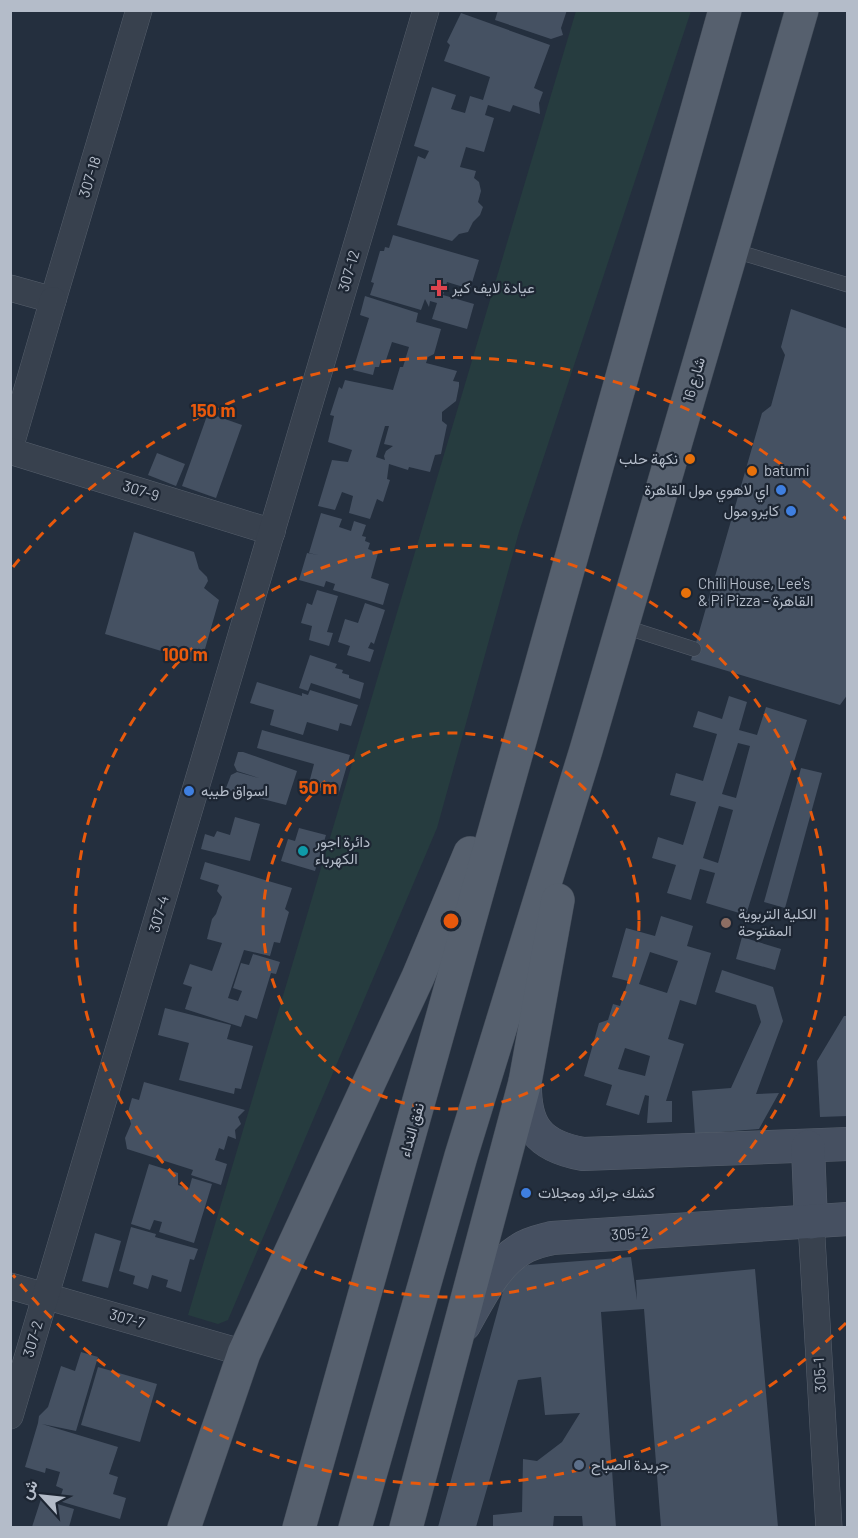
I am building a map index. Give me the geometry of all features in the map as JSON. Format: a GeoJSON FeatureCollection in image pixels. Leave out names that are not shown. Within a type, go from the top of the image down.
{"type":"FeatureCollection","features":[{"type":"Feature","properties":{"kind":"main road"},"geometry":{"type":"LineString","coordinates":[[184,1527],[244,1353],[418,977],[521,732],[725,10]]}},
{"type":"Feature","properties":{"kind":"main road","name":"شارع 16"},"geometry":{"type":"LineString","coordinates":[[586,750],[802,10]]}},
{"type":"Feature","properties":{"kind":"main road","name":"نفق النداء"},"geometry":{"type":"LineString","coordinates":[[299,1527],[521,732]]}},
{"type":"Feature","properties":{"kind":"main road"},"geometry":{"type":"LineString","coordinates":[[406,1527],[525,1082],[586,750]]}},
{"type":"Feature","properties":{"kind":"main road"},"geometry":{"type":"LineString","coordinates":[[355,1527],[460,1156],[586,750]]}},
{"type":"Feature","properties":{"kind":"street","name":"307-18"},"geometry":{"type":"LineString","coordinates":[[10,449],[139,10]]}},
{"type":"Feature","properties":{"kind":"street","name":"307-12"},"geometry":{"type":"LineString","coordinates":[[272,532],[426,10]]}},
{"type":"Feature","properties":{"kind":"street"},"geometry":{"type":"LineString","coordinates":[[10,288],[53,300]]}},
{"type":"Feature","properties":{"kind":"street","name":"307-9"},"geometry":{"type":"LineString","coordinates":[[10,449],[272,532]]}},
{"type":"Feature","properties":{"kind":"street","name":"307-4"},"geometry":{"type":"LineString","coordinates":[[46,1296],[272,532]]}},
{"type":"Feature","properties":{"kind":"street"},"geometry":{"type":"LineString","coordinates":[[525,1082],[525,1107],[536,1131],[552,1145],[583,1154],[848,1144]]}},
{"type":"Feature","properties":{"kind":"street"},"geometry":{"type":"LineString","coordinates":[[808,1147],[811,1222]]}},
{"type":"Feature","properties":{"kind":"street","name":"305-2"},"geometry":{"type":"LineString","coordinates":[[459,1335],[498,1270],[520,1249],[533,1243],[552,1238],[848,1220]]}},
{"type":"Feature","properties":{"kind":"street","name":"305-1"},"geometry":{"type":"LineString","coordinates":[[811,1222],[829,1527]]}},
{"type":"Feature","properties":{"kind":"street","name":"307-7"},"geometry":{"type":"LineString","coordinates":[[10,1286],[244,1353]]}},
{"type":"Feature","properties":{"kind":"street","name":"307-2"},"geometry":{"type":"LineString","coordinates":[[10,1416],[46,1296]]}},
{"type":"Feature","properties":{"kind":"lane"},"geometry":{"type":"LineString","coordinates":[[732,250],[848,285]]}},
{"type":"Feature","properties":{"kind":"lane"},"geometry":{"type":"LineString","coordinates":[[622,627],[694,649]]}},
{"type":"Feature","properties":{"kind":"green space"},"geometry":{"type":"Polygon","coordinates":[[[576,11],[691,11],[519,532],[437,828],[228,1320],[218,1324],[188,1315],[576,11]]]}},
{"type":"Feature","properties":{"kind":"building"},"geometry":{"type":"Polygon","coordinates":[[[498,10],[567,10],[561,28],[563,35],[551,39],[495,20],[498,10]]]}},
{"type":"Feature","properties":{"kind":"building"},"geometry":{"type":"Polygon","coordinates":[[[461,13],[550,45],[534,88],[543,92],[539,103],[540,114],[513,105],[510,112],[488,105],[485,115],[494,118],[484,152],[466,147],[460,167],[476,171],[474,178],[479,182],[481,191],[478,202],[483,207],[468,232],[459,234],[452,241],[397,225],[418,156],[425,159],[429,151],[414,146],[432,87],[456,95],[451,109],[465,113],[470,96],[483,100],[490,77],[444,61],[450,45],[447,42],[461,13]]]}},
{"type":"Feature","properties":{"kind":"building"},"geometry":{"type":"Polygon","coordinates":[[[393,235],[479,260],[470,289],[447,282],[443,295],[474,304],[467,329],[432,319],[437,303],[430,301],[429,307],[425,299],[421,310],[370,295],[374,283],[371,282],[380,251],[384,251],[385,247],[389,248],[393,235]]]}},
{"type":"Feature","properties":{"kind":"building"},"geometry":{"type":"Polygon","coordinates":[[[365,296],[418,313],[416,322],[441,329],[434,354],[428,357],[426,363],[457,371],[453,381],[459,382],[456,401],[442,412],[442,421],[447,425],[441,454],[435,455],[430,472],[409,467],[408,470],[389,464],[387,479],[390,480],[383,502],[377,499],[370,519],[349,513],[353,496],[342,492],[335,510],[318,506],[332,460],[348,462],[352,450],[328,442],[334,416],[330,415],[339,387],[342,389],[345,380],[393,390],[409,347],[392,342],[386,360],[381,360],[379,367],[375,367],[373,375],[353,370],[369,318],[360,315],[365,296]],[[385,426],[376,457],[385,460],[386,451],[393,446],[384,444],[389,426],[385,426]]]}},
{"type":"Feature","properties":{"kind":"building","name":"كايرو مول"},"geometry":{"type":"Polygon","coordinates":[[[791,309],[848,329],[848,694],[840,705],[691,660],[762,413],[771,406],[785,355],[781,347],[791,309]]]}},
{"type":"Feature","properties":{"kind":"building"},"geometry":{"type":"Polygon","coordinates":[[[208,413],[242,425],[216,498],[182,486],[208,413]]]}},
{"type":"Feature","properties":{"kind":"building"},"geometry":{"type":"Polygon","coordinates":[[[157,453],[185,464],[176,486],[148,475],[157,453]]]}},
{"type":"Feature","properties":{"kind":"building"},"geometry":{"type":"Polygon","coordinates":[[[321,513],[342,519],[339,527],[351,531],[354,521],[366,525],[362,536],[366,537],[365,541],[370,543],[368,549],[378,553],[371,578],[389,584],[383,605],[333,590],[335,584],[326,581],[324,587],[299,580],[307,553],[318,555],[309,553],[321,513]]]}},
{"type":"Feature","properties":{"kind":"building"},"geometry":{"type":"Polygon","coordinates":[[[134,532],[194,552],[199,569],[207,577],[208,581],[204,588],[219,600],[201,663],[105,634],[134,532]]]}},
{"type":"Feature","properties":{"kind":"building"},"geometry":{"type":"Polygon","coordinates":[[[317,590],[338,596],[327,632],[333,633],[329,646],[309,640],[312,626],[301,623],[307,603],[312,605],[317,590]]]}},
{"type":"Feature","properties":{"kind":"building"},"geometry":{"type":"Polygon","coordinates":[[[365,603],[385,610],[374,644],[371,642],[368,648],[374,650],[370,662],[347,655],[350,646],[338,642],[345,619],[358,623],[365,603]]]}},
{"type":"Feature","properties":{"kind":"building"},"geometry":{"type":"Polygon","coordinates":[[[310,655],[337,664],[335,668],[343,670],[342,673],[349,675],[349,678],[364,683],[360,699],[311,683],[308,691],[299,688],[310,655]]]}},
{"type":"Feature","properties":{"kind":"building"},"geometry":{"type":"Polygon","coordinates":[[[257,682],[302,696],[302,693],[308,695],[310,690],[358,705],[351,726],[340,723],[338,731],[307,722],[303,735],[270,725],[274,710],[250,703],[257,682]]]}},
{"type":"Feature","properties":{"kind":"building"},"geometry":{"type":"Polygon","coordinates":[[[729,696],[747,702],[739,730],[757,735],[766,707],[807,720],[746,915],[706,903],[715,873],[700,869],[691,900],[667,893],[676,865],[652,858],[658,837],[683,845],[696,802],[670,795],[676,773],[703,781],[717,734],[693,727],[698,711],[722,719],[729,696]],[[738,743],[722,794],[736,798],[750,746],[738,743]],[[719,806],[703,858],[718,863],[733,810],[719,806]]]}},
{"type":"Feature","properties":{"kind":"building"},"geometry":{"type":"Polygon","coordinates":[[[262,730],[350,755],[338,796],[308,787],[314,764],[257,748],[262,730]]]}},
{"type":"Feature","properties":{"kind":"building"},"geometry":{"type":"Polygon","coordinates":[[[238,752],[297,771],[286,805],[226,788],[231,775],[237,772],[259,778],[237,771],[234,765],[238,752]]]}},
{"type":"Feature","properties":{"kind":"building"},"geometry":{"type":"Polygon","coordinates":[[[801,768],[822,773],[785,908],[764,902],[801,768]]]}},
{"type":"Feature","properties":{"kind":"building"},"geometry":{"type":"Polygon","coordinates":[[[235,817],[260,824],[250,861],[201,849],[205,834],[214,837],[217,831],[230,835],[235,817]]]}},
{"type":"Feature","properties":{"kind":"building","name":"دائرة اجور الكهرباء"},"geometry":{"type":"Polygon","coordinates":[[[299,828],[326,835],[315,871],[281,861],[288,839],[295,841],[299,828]]]}},
{"type":"Feature","properties":{"kind":"building"},"geometry":{"type":"Polygon","coordinates":[[[205,862],[292,888],[285,909],[289,912],[280,943],[274,942],[270,956],[244,950],[228,998],[238,1001],[242,991],[233,988],[241,963],[249,965],[253,954],[280,962],[276,974],[271,973],[257,1019],[245,1015],[241,1027],[185,1009],[192,987],[183,984],[190,964],[212,971],[222,943],[207,939],[212,919],[222,897],[217,891],[219,885],[200,879],[205,862]]]}},
{"type":"Feature","properties":{"kind":"building"},"geometry":{"type":"Polygon","coordinates":[[[661,916],[693,926],[687,946],[711,953],[696,1005],[680,1000],[668,1039],[684,1044],[666,1101],[672,1101],[672,1122],[647,1123],[649,1096],[645,1095],[639,1115],[606,1105],[612,1085],[584,1076],[599,1023],[608,1020],[613,1004],[620,1006],[628,981],[612,977],[626,928],[655,936],[661,916]],[[650,952],[639,984],[667,993],[678,961],[650,952]],[[625,1048],[618,1069],[645,1076],[650,1056],[625,1048]]]}},
{"type":"Feature","properties":{"kind":"building"},"geometry":{"type":"Polygon","coordinates":[[[742,937],[781,949],[775,970],[736,959],[742,937]]]}},
{"type":"Feature","properties":{"kind":"building"},"geometry":{"type":"Polygon","coordinates":[[[722,970],[773,987],[783,1021],[756,1094],[779,1093],[759,1129],[695,1134],[692,1091],[731,1088],[761,1022],[756,1005],[715,992],[722,970]]]}},
{"type":"Feature","properties":{"kind":"building"},"geometry":{"type":"Polygon","coordinates":[[[165,1008],[231,1025],[227,1039],[253,1046],[241,1089],[235,1088],[234,1094],[179,1080],[189,1043],[158,1035],[165,1008]]]}},
{"type":"Feature","properties":{"kind":"building"},"geometry":{"type":"Polygon","coordinates":[[[844,1016],[848,1016],[848,1116],[820,1117],[817,1061],[844,1016]]]}},
{"type":"Feature","properties":{"kind":"building"},"geometry":{"type":"Polygon","coordinates":[[[144,1082],[245,1110],[238,1117],[241,1124],[235,1130],[236,1139],[228,1136],[224,1150],[219,1148],[215,1160],[227,1164],[221,1185],[191,1175],[193,1170],[127,1149],[125,1138],[131,1124],[128,1112],[132,1098],[139,1100],[144,1082]]]}},
{"type":"Feature","properties":{"kind":"building"},"geometry":{"type":"Polygon","coordinates":[[[149,1164],[178,1173],[178,1185],[189,1189],[192,1178],[212,1184],[194,1243],[159,1232],[162,1222],[154,1220],[150,1230],[131,1224],[149,1164]]]}},
{"type":"Feature","properties":{"kind":"building"},"geometry":{"type":"Polygon","coordinates":[[[131,1227],[156,1234],[155,1237],[198,1249],[194,1260],[190,1259],[181,1292],[166,1287],[168,1280],[152,1275],[148,1289],[133,1284],[135,1276],[119,1271],[131,1227]]]}},
{"type":"Feature","properties":{"kind":"building"},"geometry":{"type":"Polygon","coordinates":[[[95,1233],[121,1241],[108,1288],[82,1281],[95,1233]]]}},
{"type":"Feature","properties":{"kind":"building"},"geometry":{"type":"Polygon","coordinates":[[[631,1257],[637,1300],[636,1280],[755,1269],[778,1527],[661,1527],[644,1309],[601,1312],[616,1527],[583,1527],[582,1516],[554,1516],[553,1527],[493,1527],[493,1515],[522,1512],[523,1459],[537,1461],[562,1442],[580,1413],[545,1415],[541,1377],[518,1380],[476,1527],[438,1527],[505,1284],[517,1271],[528,1265],[631,1257]]]}},
{"type":"Feature","properties":{"kind":"building"},"geometry":{"type":"Polygon","coordinates":[[[81,1352],[98,1357],[76,1431],[42,1424],[118,1447],[109,1474],[118,1477],[113,1494],[126,1498],[120,1519],[59,1501],[63,1489],[56,1486],[60,1472],[46,1468],[45,1473],[25,1467],[39,1416],[48,1407],[61,1366],[75,1371],[81,1352]]]}},
{"type":"Feature","properties":{"kind":"building"},"geometry":{"type":"Polygon","coordinates":[[[98,1367],[157,1384],[140,1442],[81,1425],[98,1367]]]}},
{"type":"Feature","properties":{"kind":"building"},"geometry":{"type":"Polygon","coordinates":[[[41,1499],[74,1509],[69,1527],[32,1527],[41,1499]]]}},
{"type":"Feature","properties":{"kind":"place","name":"عيادة لايف كير"},"geometry":{"type":"Point","coordinates":[439,288]}},
{"type":"Feature","properties":{"kind":"place","name":"نكهة حلب"},"geometry":{"type":"Point","coordinates":[690,459]}},
{"type":"Feature","properties":{"kind":"place","name":"batumi"},"geometry":{"type":"Point","coordinates":[752,471]}},
{"type":"Feature","properties":{"kind":"place","name":"اي لاهوي مول القاهرة"},"geometry":{"type":"Point","coordinates":[781,490]}},
{"type":"Feature","properties":{"kind":"place","name":"كايرو مول"},"geometry":{"type":"Point","coordinates":[791,511]}},
{"type":"Feature","properties":{"kind":"place","name":"Chili House, Lee's & Pi Pizza - القاهرة"},"geometry":{"type":"Point","coordinates":[686,593]}},
{"type":"Feature","properties":{"kind":"place","name":"اسواق طيبه"},"geometry":{"type":"Point","coordinates":[189,791]}},
{"type":"Feature","properties":{"kind":"place","name":"دائرة اجور الكهرباء"},"geometry":{"type":"Point","coordinates":[303,851]}},
{"type":"Feature","properties":{"kind":"place","name":"الكلية التربوية المفتوحة"},"geometry":{"type":"Point","coordinates":[726,923]}},
{"type":"Feature","properties":{"kind":"place","name":"كشك جرائد ومجلات"},"geometry":{"type":"Point","coordinates":[526,1193]}},
{"type":"Feature","properties":{"kind":"place","name":"جريدة الصباح"},"geometry":{"type":"Point","coordinates":[579,1465]}}]}
